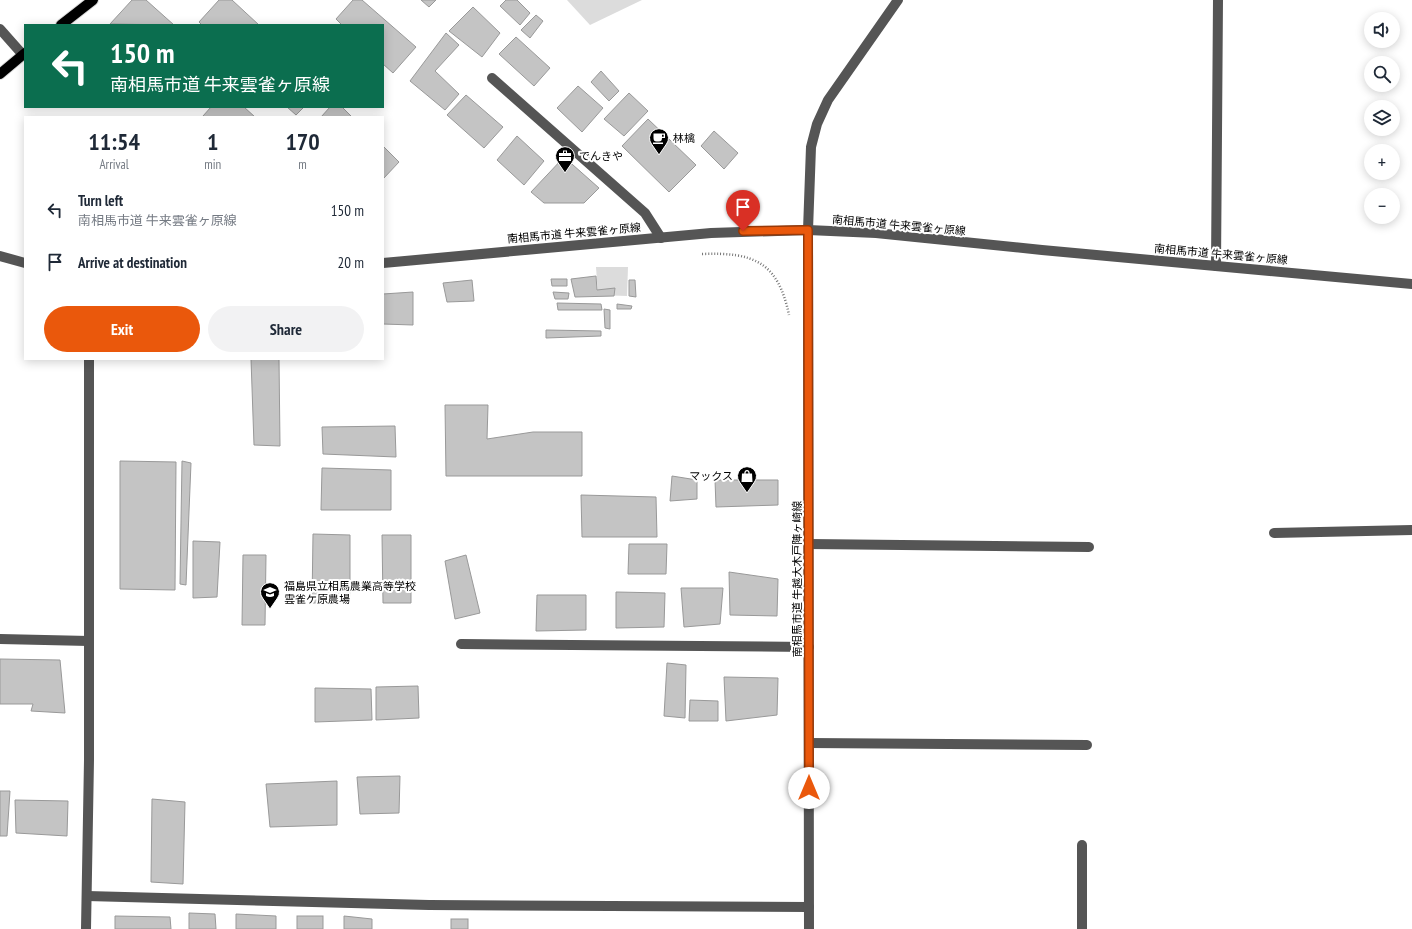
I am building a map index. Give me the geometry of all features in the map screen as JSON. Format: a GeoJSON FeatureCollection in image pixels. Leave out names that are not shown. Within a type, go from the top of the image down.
{"type":"FeatureCollection","features":[{"type":"Feature","properties":{"kind":"main road"},"geometry":{"type":"LineString","coordinates":[[62,24],[93,0]]}},
{"type":"Feature","properties":{"kind":"main road"},"geometry":{"type":"LineString","coordinates":[[0,74],[24,54]]}},
{"type":"Feature","properties":{"kind":"street","name":"南相馬市道 牛越大木戸陣ヶ崎線"},"geometry":{"type":"LineString","coordinates":[[809,929],[808,230],[811,147],[817,124],[828,100],[898,0]]}},
{"type":"Feature","properties":{"kind":"street"},"geometry":{"type":"LineString","coordinates":[[1216,266],[1218,0]]}},
{"type":"Feature","properties":{"kind":"street"},"geometry":{"type":"LineString","coordinates":[[0,29],[24,54]]}},
{"type":"Feature","properties":{"kind":"street"},"geometry":{"type":"LineString","coordinates":[[492,78],[645,213],[661,238]]}},
{"type":"Feature","properties":{"kind":"street","name":"南相馬市道 牛来雲雀ヶ原線"},"geometry":{"type":"LineString","coordinates":[[384,263],[743,231],[808,230],[876,233],[1412,284]]}},
{"type":"Feature","properties":{"kind":"street"},"geometry":{"type":"LineString","coordinates":[[0,256],[24,263]]}},
{"type":"Feature","properties":{"kind":"street"},"geometry":{"type":"LineString","coordinates":[[86,929],[89,641],[89,360]]}},
{"type":"Feature","properties":{"kind":"street"},"geometry":{"type":"LineString","coordinates":[[1274,533],[1412,530]]}},
{"type":"Feature","properties":{"kind":"street"},"geometry":{"type":"LineString","coordinates":[[809,544],[1089,547]]}},
{"type":"Feature","properties":{"kind":"street"},"geometry":{"type":"LineString","coordinates":[[0,639],[89,641]]}},
{"type":"Feature","properties":{"kind":"street"},"geometry":{"type":"LineString","coordinates":[[461,644],[809,647]]}},
{"type":"Feature","properties":{"kind":"street"},"geometry":{"type":"LineString","coordinates":[[809,743],[1087,745]]}},
{"type":"Feature","properties":{"kind":"street"},"geometry":{"type":"LineString","coordinates":[[1082,845],[1082,929]]}},
{"type":"Feature","properties":{"kind":"street"},"geometry":{"type":"LineString","coordinates":[[86,896],[429,905],[809,907]]}},
{"type":"Feature","properties":{"kind":"shaded area"},"geometry":{"type":"Polygon","coordinates":[[[567,0],[642,0],[590,25],[567,0]]]}},
{"type":"Feature","properties":{"kind":"shaded area"},"geometry":{"type":"Polygon","coordinates":[[[596,267],[628,267],[627,296],[598,295],[596,267]]]}},
{"type":"Feature","properties":{"kind":"building"},"geometry":{"type":"Polygon","coordinates":[[[132,0],[146,0],[173,24],[110,24],[132,0]]]}},
{"type":"Feature","properties":{"kind":"building"},"geometry":{"type":"Polygon","coordinates":[[[219,0],[232,0],[258,24],[201,24],[199,22],[219,0]]]}},
{"type":"Feature","properties":{"kind":"building"},"geometry":{"type":"Polygon","coordinates":[[[353,0],[362,0],[416,47],[393,73],[384,65],[384,24],[341,24],[336,19],[353,0]]]}},
{"type":"Feature","properties":{"kind":"building"},"geometry":{"type":"Polygon","coordinates":[[[421,0],[436,0],[429,7],[421,0]]]}},
{"type":"Feature","properties":{"kind":"building"},"geometry":{"type":"Polygon","coordinates":[[[506,0],[517,0],[530,13],[520,25],[500,6],[506,0]]]}},
{"type":"Feature","properties":{"kind":"building"},"geometry":{"type":"Polygon","coordinates":[[[473,7],[500,33],[482,57],[449,31],[473,7]]]}},
{"type":"Feature","properties":{"kind":"building"},"geometry":{"type":"Polygon","coordinates":[[[536,15],[543,21],[530,38],[521,30],[536,15]]]}},
{"type":"Feature","properties":{"kind":"building"},"geometry":{"type":"Polygon","coordinates":[[[446,33],[459,45],[435,71],[459,94],[445,110],[410,81],[446,33]]]}},
{"type":"Feature","properties":{"kind":"building"},"geometry":{"type":"Polygon","coordinates":[[[516,37],[550,68],[534,86],[499,54],[516,37]]]}},
{"type":"Feature","properties":{"kind":"building"},"geometry":{"type":"Polygon","coordinates":[[[601,71],[619,91],[609,101],[591,82],[601,71]]]}},
{"type":"Feature","properties":{"kind":"building"},"geometry":{"type":"Polygon","coordinates":[[[578,86],[603,108],[582,132],[557,108],[578,86]]]}},
{"type":"Feature","properties":{"kind":"building"},"geometry":{"type":"Polygon","coordinates":[[[629,93],[648,111],[624,136],[604,119],[629,93]]]}},
{"type":"Feature","properties":{"kind":"building"},"geometry":{"type":"Polygon","coordinates":[[[466,95],[503,127],[484,148],[447,115],[466,95]]]}},
{"type":"Feature","properties":{"kind":"building"},"geometry":{"type":"Polygon","coordinates":[[[210,108],[245,108],[254,116],[203,116],[210,108]]]}},
{"type":"Feature","properties":{"kind":"building"},"geometry":{"type":"Polygon","coordinates":[[[288,108],[303,108],[296,115],[288,108]]]}},
{"type":"Feature","properties":{"kind":"building"},"geometry":{"type":"Polygon","coordinates":[[[329,108],[343,108],[351,116],[322,116],[329,108]]]}},
{"type":"Feature","properties":{"kind":"building","name":"林檎"},"geometry":{"type":"Polygon","coordinates":[[[648,119],[696,165],[669,192],[622,146],[648,119]]]}},
{"type":"Feature","properties":{"kind":"building"},"geometry":{"type":"Polygon","coordinates":[[[714,131],[738,153],[724,169],[701,146],[714,131]]]}},
{"type":"Feature","properties":{"kind":"building"},"geometry":{"type":"Polygon","coordinates":[[[517,136],[544,161],[524,185],[497,160],[517,136]]]}},
{"type":"Feature","properties":{"kind":"building"},"geometry":{"type":"Polygon","coordinates":[[[384,147],[399,162],[384,178],[384,147]]]}},
{"type":"Feature","properties":{"kind":"building","name":"でんきや"},"geometry":{"type":"Polygon","coordinates":[[[564,157],[599,188],[584,203],[544,203],[531,192],[564,157]]]}},
{"type":"Feature","properties":{"kind":"building"},"geometry":{"type":"Polygon","coordinates":[[[596,276],[597,290],[615,288],[614,296],[575,297],[571,279],[596,276]]]}},
{"type":"Feature","properties":{"kind":"building"},"geometry":{"type":"Polygon","coordinates":[[[551,279],[567,279],[567,286],[552,286],[551,279]]]}},
{"type":"Feature","properties":{"kind":"building"},"geometry":{"type":"Polygon","coordinates":[[[472,280],[474,301],[447,302],[443,283],[472,280]]]}},
{"type":"Feature","properties":{"kind":"building"},"geometry":{"type":"Polygon","coordinates":[[[629,280],[635,280],[636,297],[629,296],[629,280]]]}},
{"type":"Feature","properties":{"kind":"building"},"geometry":{"type":"Polygon","coordinates":[[[413,292],[413,325],[384,324],[384,294],[413,292]]]}},
{"type":"Feature","properties":{"kind":"building"},"geometry":{"type":"Polygon","coordinates":[[[553,292],[569,293],[568,299],[555,299],[553,292]]]}},
{"type":"Feature","properties":{"kind":"building"},"geometry":{"type":"Polygon","coordinates":[[[557,303],[601,304],[602,310],[558,310],[557,303]]]}},
{"type":"Feature","properties":{"kind":"building"},"geometry":{"type":"Polygon","coordinates":[[[617,304],[632,306],[631,309],[617,309],[617,304]]]}},
{"type":"Feature","properties":{"kind":"building"},"geometry":{"type":"Polygon","coordinates":[[[604,309],[610,310],[610,329],[605,328],[604,309]]]}},
{"type":"Feature","properties":{"kind":"building"},"geometry":{"type":"Polygon","coordinates":[[[546,330],[601,331],[601,336],[546,338],[546,330]]]}},
{"type":"Feature","properties":{"kind":"building"},"geometry":{"type":"Polygon","coordinates":[[[251,360],[279,360],[280,446],[254,445],[251,360]]]}},
{"type":"Feature","properties":{"kind":"building"},"geometry":{"type":"Polygon","coordinates":[[[445,405],[488,405],[487,439],[533,432],[582,432],[582,476],[446,476],[445,405]]]}},
{"type":"Feature","properties":{"kind":"building"},"geometry":{"type":"Polygon","coordinates":[[[395,426],[396,457],[323,454],[322,427],[395,426]]]}},
{"type":"Feature","properties":{"kind":"building"},"geometry":{"type":"Polygon","coordinates":[[[120,461],[176,462],[175,590],[120,589],[120,461]]]}},
{"type":"Feature","properties":{"kind":"building"},"geometry":{"type":"Polygon","coordinates":[[[182,461],[191,463],[186,585],[180,584],[182,461]]]}},
{"type":"Feature","properties":{"kind":"building"},"geometry":{"type":"Polygon","coordinates":[[[322,468],[391,470],[391,510],[321,510],[322,468]]]}},
{"type":"Feature","properties":{"kind":"building"},"geometry":{"type":"Polygon","coordinates":[[[672,476],[697,480],[697,499],[670,501],[672,476]]]}},
{"type":"Feature","properties":{"kind":"building","name":"マックス"},"geometry":{"type":"Polygon","coordinates":[[[715,480],[778,480],[778,505],[716,507],[715,480]]]}},
{"type":"Feature","properties":{"kind":"building"},"geometry":{"type":"Polygon","coordinates":[[[581,495],[656,497],[657,537],[582,537],[581,495]]]}},
{"type":"Feature","properties":{"kind":"building"},"geometry":{"type":"Polygon","coordinates":[[[313,534],[350,535],[350,603],[312,603],[313,534]]]}},
{"type":"Feature","properties":{"kind":"building"},"geometry":{"type":"Polygon","coordinates":[[[382,535],[411,535],[411,603],[383,603],[382,535]]]}},
{"type":"Feature","properties":{"kind":"building"},"geometry":{"type":"Polygon","coordinates":[[[193,541],[220,542],[217,597],[193,598],[193,541]]]}},
{"type":"Feature","properties":{"kind":"building"},"geometry":{"type":"Polygon","coordinates":[[[629,544],[667,544],[666,574],[628,574],[629,544]]]}},
{"type":"Feature","properties":{"kind":"building"},"geometry":{"type":"Polygon","coordinates":[[[243,555],[266,555],[265,625],[242,625],[243,555]]]}},
{"type":"Feature","properties":{"kind":"building"},"geometry":{"type":"Polygon","coordinates":[[[466,555],[480,613],[455,619],[445,561],[466,555]]]}},
{"type":"Feature","properties":{"kind":"building"},"geometry":{"type":"Polygon","coordinates":[[[729,572],[778,579],[777,616],[730,615],[729,572]]]}},
{"type":"Feature","properties":{"kind":"building"},"geometry":{"type":"Polygon","coordinates":[[[681,588],[723,588],[720,624],[684,627],[681,588]]]}},
{"type":"Feature","properties":{"kind":"building"},"geometry":{"type":"Polygon","coordinates":[[[616,592],[665,593],[664,627],[616,628],[616,592]]]}},
{"type":"Feature","properties":{"kind":"building"},"geometry":{"type":"Polygon","coordinates":[[[537,595],[586,595],[586,630],[536,631],[537,595]]]}},
{"type":"Feature","properties":{"kind":"building"},"geometry":{"type":"Polygon","coordinates":[[[0,659],[60,660],[65,713],[31,711],[33,704],[0,704],[0,659]]]}},
{"type":"Feature","properties":{"kind":"building"},"geometry":{"type":"Polygon","coordinates":[[[667,663],[686,665],[685,718],[664,716],[667,663]]]}},
{"type":"Feature","properties":{"kind":"building"},"geometry":{"type":"Polygon","coordinates":[[[724,677],[778,678],[777,715],[726,721],[724,677]]]}},
{"type":"Feature","properties":{"kind":"building"},"geometry":{"type":"Polygon","coordinates":[[[418,686],[419,718],[376,720],[376,687],[418,686]]]}},
{"type":"Feature","properties":{"kind":"building"},"geometry":{"type":"Polygon","coordinates":[[[315,688],[371,689],[372,720],[315,722],[315,688]]]}},
{"type":"Feature","properties":{"kind":"building"},"geometry":{"type":"Polygon","coordinates":[[[690,700],[718,701],[718,721],[689,721],[690,700]]]}},
{"type":"Feature","properties":{"kind":"building"},"geometry":{"type":"Polygon","coordinates":[[[400,776],[399,813],[360,814],[357,777],[400,776]]]}},
{"type":"Feature","properties":{"kind":"building"},"geometry":{"type":"Polygon","coordinates":[[[337,781],[337,825],[270,827],[266,784],[337,781]]]}},
{"type":"Feature","properties":{"kind":"building"},"geometry":{"type":"Polygon","coordinates":[[[0,791],[10,791],[7,836],[0,836],[0,791]]]}},
{"type":"Feature","properties":{"kind":"building"},"geometry":{"type":"Polygon","coordinates":[[[152,799],[185,802],[183,884],[151,882],[152,799]]]}},
{"type":"Feature","properties":{"kind":"building"},"geometry":{"type":"Polygon","coordinates":[[[15,800],[68,801],[67,836],[16,833],[15,800]]]}},
{"type":"Feature","properties":{"kind":"building"},"geometry":{"type":"Polygon","coordinates":[[[189,913],[215,914],[216,929],[189,929],[189,913]]]}},
{"type":"Feature","properties":{"kind":"building"},"geometry":{"type":"Polygon","coordinates":[[[236,914],[276,916],[276,929],[236,929],[236,914]]]}},
{"type":"Feature","properties":{"kind":"building"},"geometry":{"type":"Polygon","coordinates":[[[115,916],[170,917],[171,929],[115,929],[115,916]]]}},
{"type":"Feature","properties":{"kind":"building"},"geometry":{"type":"Polygon","coordinates":[[[297,916],[323,916],[323,929],[297,929],[297,916]]]}},
{"type":"Feature","properties":{"kind":"building"},"geometry":{"type":"Polygon","coordinates":[[[344,916],[372,919],[372,929],[344,929],[344,916]]]}},
{"type":"Feature","properties":{"kind":"building"},"geometry":{"type":"Polygon","coordinates":[[[451,919],[468,919],[468,929],[451,929],[451,919]]]}},
{"type":"Feature","properties":{"kind":"place","name":"林檎"},"geometry":{"type":"Point","coordinates":[659,155]}},
{"type":"Feature","properties":{"kind":"place","name":"でんきや"},"geometry":{"type":"Point","coordinates":[565,173]}},
{"type":"Feature","properties":{"kind":"place","name":"マックス"},"geometry":{"type":"Point","coordinates":[747,493]}},
{"type":"Feature","properties":{"kind":"place","name":"福島県立相馬農業高等学校 雲雀ケ原農場"},"geometry":{"type":"Point","coordinates":[270,609]}},
{"type":"Feature","properties":{"kind":"route"},"geometry":{"type":"LineString","coordinates":[[743,231],[808,230],[809,788]]}}]}
